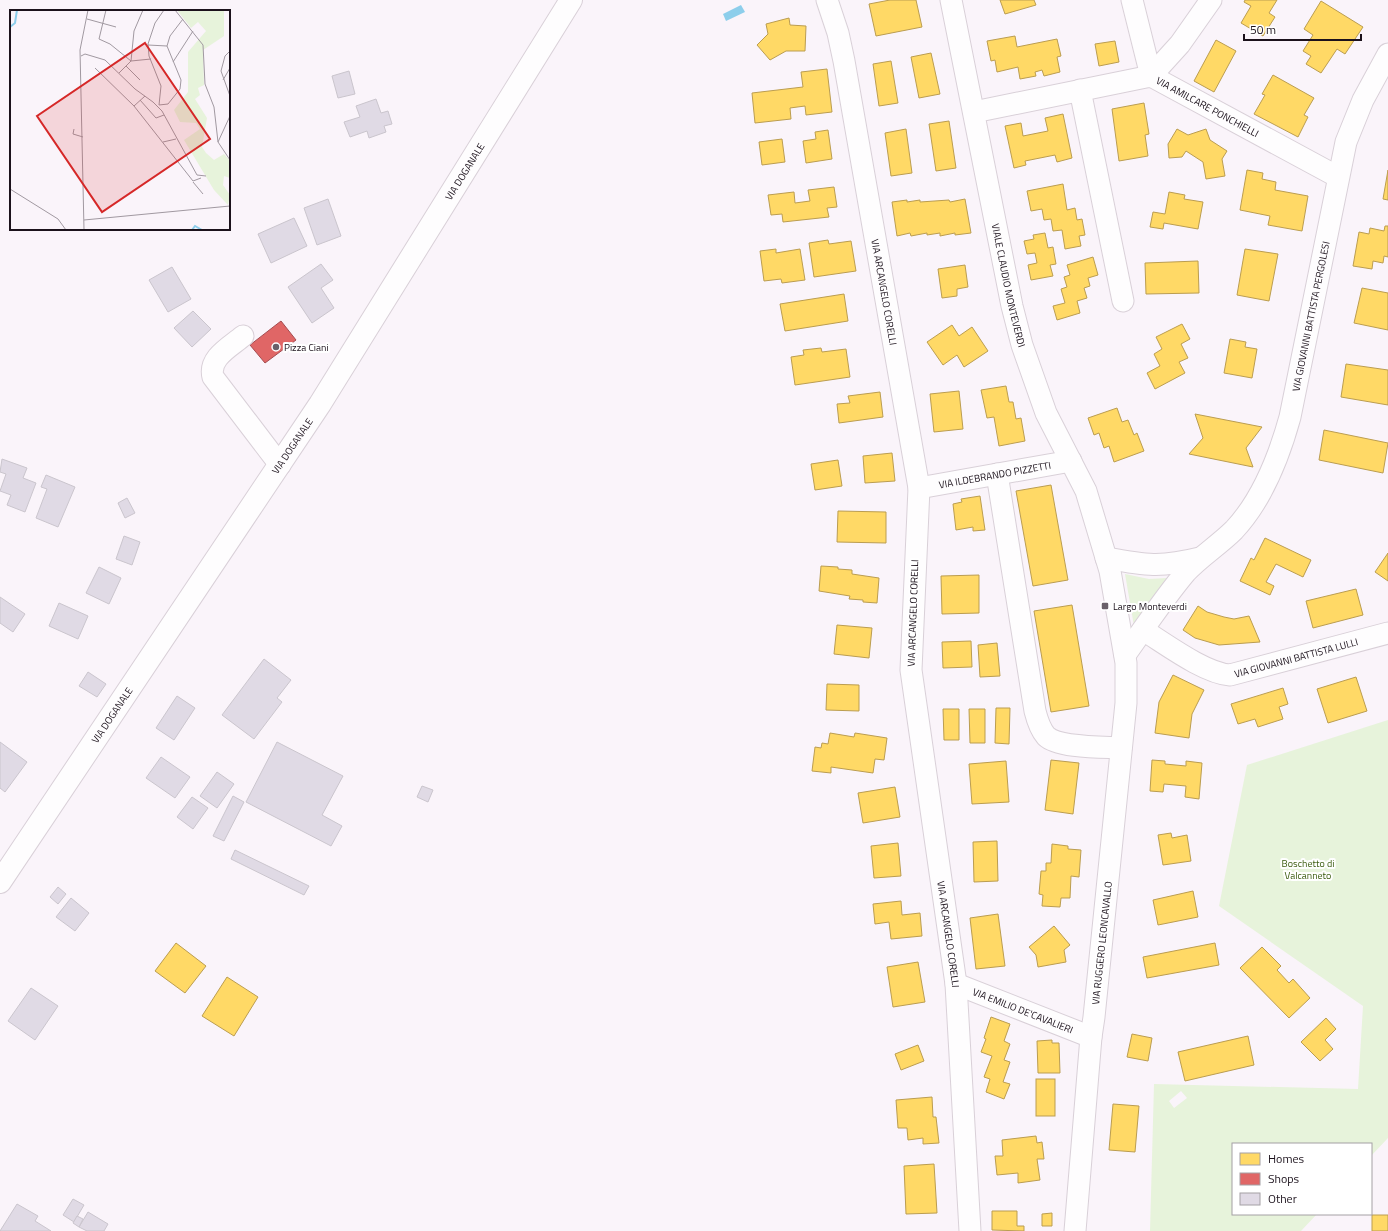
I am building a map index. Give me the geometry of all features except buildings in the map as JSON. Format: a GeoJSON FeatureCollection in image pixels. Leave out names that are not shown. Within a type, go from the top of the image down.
{"type":"FeatureCollection","features":[{"type":"Feature","properties":{"kind":"main road","name":"VIA DOGANALE"},"geometry":{"type":"LineString","coordinates":[[0,882],[320,404],[571,0]]}},
{"type":"Feature","properties":{"kind":"street","name":"VIA ARCANGELO CORELLI"},"geometry":{"type":"LineString","coordinates":[[827,0],[838,33],[844,61],[919,488],[911,670],[956,984],[970,1231]]}},
{"type":"Feature","properties":{"kind":"street","name":"VIALE CLAUDIO MONTEVERDI"},"geometry":{"type":"LineString","coordinates":[[951,0],[1020,339],[1040,397],[1086,492],[1113,586],[1125,655]]}},
{"type":"Feature","properties":{"kind":"street"},"geometry":{"type":"LineString","coordinates":[[1132,0],[1151,76]]}},
{"type":"Feature","properties":{"kind":"street"},"geometry":{"type":"LineString","coordinates":[[1151,76],[1180,44],[1211,0]]}},
{"type":"Feature","properties":{"kind":"street","name":"VIA GIOVANNI BATTISTA PERGOLESI"},"geometry":{"type":"LineString","coordinates":[[1200,558],[1227,537],[1248,513],[1264,488],[1282,444],[1290,417],[1346,142],[1370,85],[1388,54]]}},
{"type":"Feature","properties":{"kind":"street","name":"VIA AMILCARE PONCHIELLI"},"geometry":{"type":"LineString","coordinates":[[974,112],[1151,76],[1338,177]]}},
{"type":"Feature","properties":{"kind":"street"},"geometry":{"type":"LineString","coordinates":[[1080,90],[1123,301]]}},
{"type":"Feature","properties":{"kind":"street"},"geometry":{"type":"LineString","coordinates":[[243,336],[216,359],[212,368],[213,377],[280,464]]}},
{"type":"Feature","properties":{"kind":"street","name":"VIA ILDEBRANDO PIZZETTI"},"geometry":{"type":"LineString","coordinates":[[919,488],[1071,461]]}},
{"type":"Feature","properties":{"kind":"street"},"geometry":{"type":"LineString","coordinates":[[997,474],[1035,711],[1040,727],[1046,735],[1055,741],[1122,748]]}},
{"type":"Feature","properties":{"kind":"street"},"geometry":{"type":"LineString","coordinates":[[1106,558],[1158,566],[1175,564],[1200,558]]}},
{"type":"Feature","properties":{"kind":"street"},"geometry":{"type":"LineString","coordinates":[[1125,655],[1179,581],[1200,558]]}},
{"type":"Feature","properties":{"kind":"street","name":"VIA GIOVANNI BATTISTA LULLI"},"geometry":{"type":"LineString","coordinates":[[1143,630],[1206,668],[1217,673],[1230,675],[1388,633]]}},
{"type":"Feature","properties":{"kind":"street","name":"VIA RUGGERO LEONCAVALLO"},"geometry":{"type":"LineString","coordinates":[[1076,1231],[1091,1037],[1127,692],[1125,655]]}},
{"type":"Feature","properties":{"kind":"street","name":"VIA EMILIO DE'CAVALIERI"},"geometry":{"type":"LineString","coordinates":[[956,984],[1091,1037]]}},
{"type":"Feature","properties":{"kind":"green space"},"geometry":{"type":"Polygon","coordinates":[[[1125,574],[1149,579],[1167,578],[1134,626],[1125,574]]]}},
{"type":"Feature","properties":{"kind":"green space","name":"Boschetto di Valcanneto"},"geometry":{"type":"Polygon","coordinates":[[[1388,720],[1388,1138],[1372,1155],[1372,1143],[1232,1143],[1232,1215],[1316,1215],[1301,1231],[1150,1231],[1154,1084],[1358,1089],[1363,1006],[1219,906],[1247,765],[1388,720]],[[1181,1091],[1169,1101],[1174,1108],[1187,1098],[1181,1091]]]}},
{"type":"Feature","properties":{"kind":"water"},"geometry":{"type":"Polygon","coordinates":[[[741,5],[745,12],[726,21],[723,14],[741,5]]]}},
{"type":"Feature","properties":{"kind":"place","name":"Pizza Ciani"},"geometry":{"type":"Point","coordinates":[276,347]}},
{"type":"Feature","properties":{"kind":"place","name":"Largo Monteverdi"},"geometry":{"type":"Point","coordinates":[1105,606]}}]}
